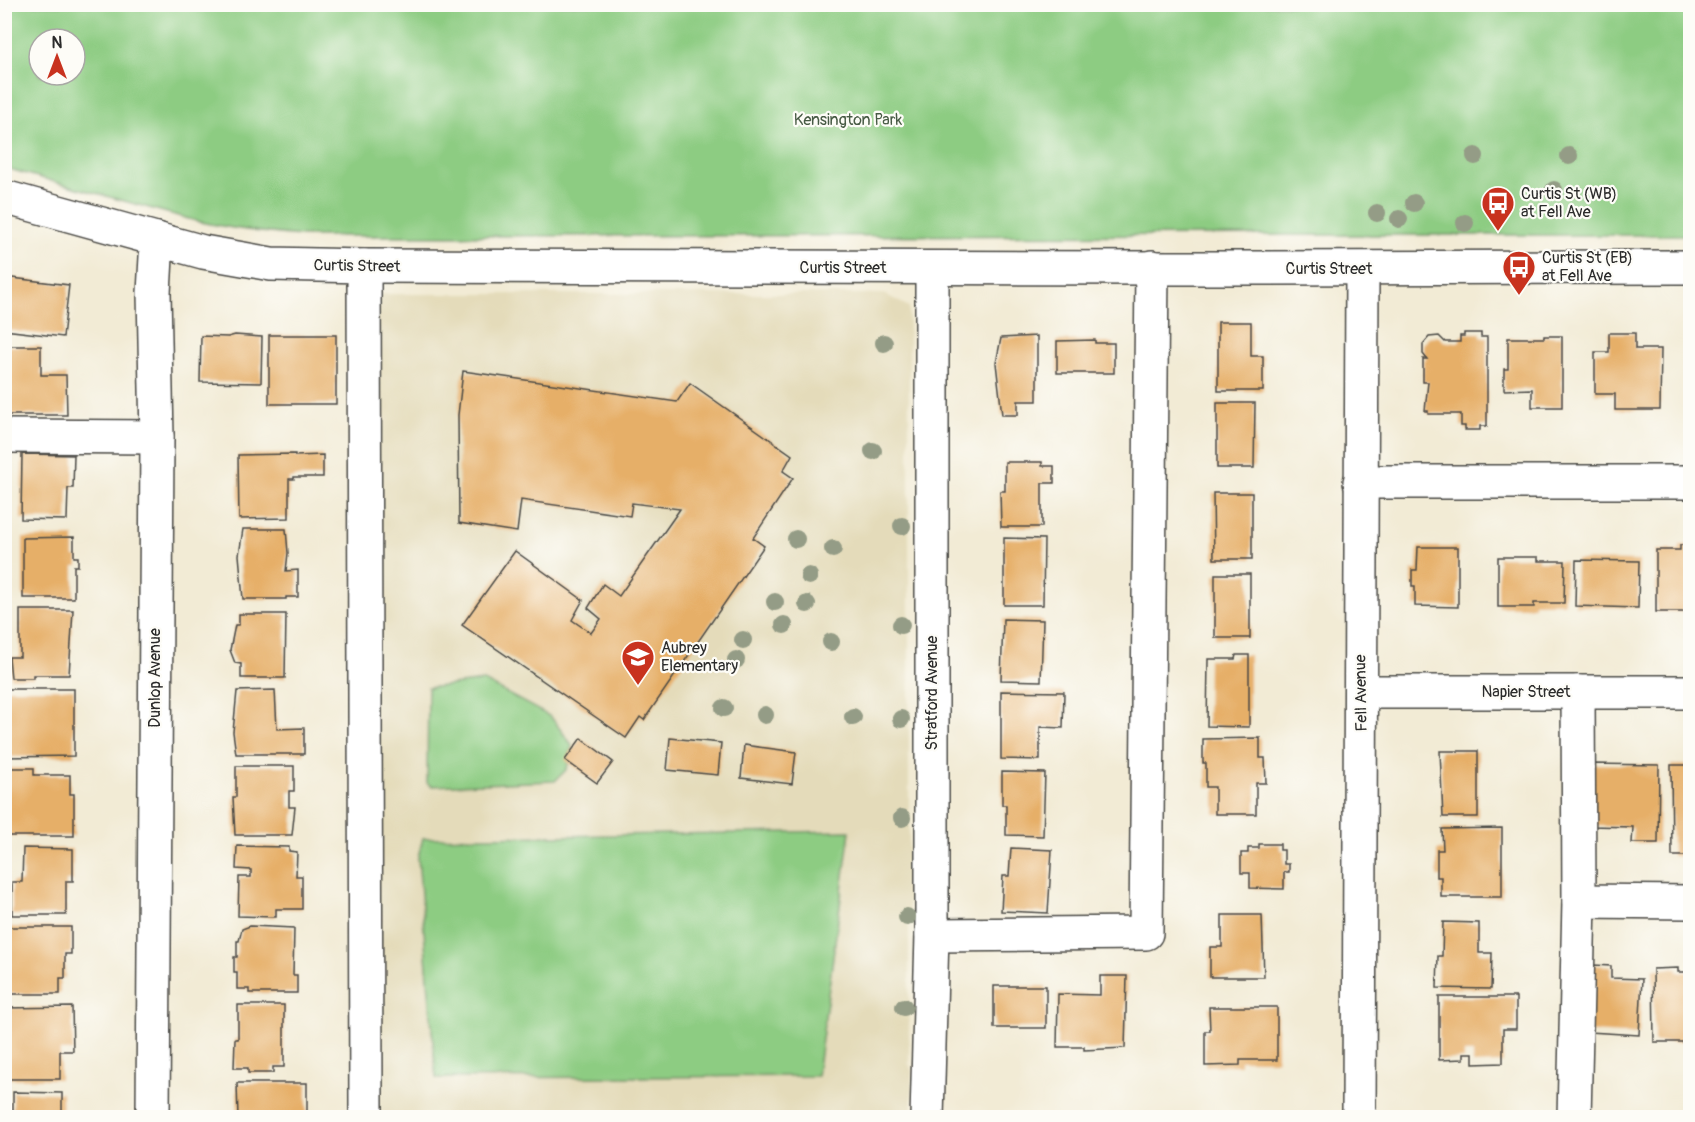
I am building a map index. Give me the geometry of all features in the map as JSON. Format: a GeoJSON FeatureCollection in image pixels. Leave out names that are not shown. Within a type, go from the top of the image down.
{"type":"FeatureCollection","features":[{"type":"Feature","properties":{"kind":"street","name":"Curtis Street"},"geometry":{"type":"LineString","coordinates":[[4,197],[203,252],[271,264],[932,268],[1690,267]]}},
{"type":"Feature","properties":{"kind":"street","name":"Dunlop Avenue"},"geometry":{"type":"LineString","coordinates":[[153,1118],[157,437],[154,293],[157,239]]}},
{"type":"Feature","properties":{"kind":"street"},"geometry":{"type":"LineString","coordinates":[[364,266],[366,1118]]}},
{"type":"Feature","properties":{"kind":"street"},"geometry":{"type":"LineString","coordinates":[[932,935],[1146,933],[1152,267]]}},
{"type":"Feature","properties":{"kind":"street","name":"Stratford Avenue"},"geometry":{"type":"LineString","coordinates":[[927,1118],[932,935],[932,268]]}},
{"type":"Feature","properties":{"kind":"street","name":"Fell Avenue"},"geometry":{"type":"LineString","coordinates":[[1359,1118],[1362,268]]}},
{"type":"Feature","properties":{"kind":"street"},"geometry":{"type":"LineString","coordinates":[[4,436],[157,437]]}},
{"type":"Feature","properties":{"kind":"street"},"geometry":{"type":"LineString","coordinates":[[1360,482],[1690,482]]}},
{"type":"Feature","properties":{"kind":"street","name":"Napier Street"},"geometry":{"type":"LineString","coordinates":[[1362,692],[1690,692]]}},
{"type":"Feature","properties":{"kind":"street"},"geometry":{"type":"LineString","coordinates":[[1574,1118],[1579,901],[1578,692]]}},
{"type":"Feature","properties":{"kind":"street"},"geometry":{"type":"LineString","coordinates":[[1579,901],[1690,902]]}},
{"type":"Feature","properties":{"kind":"shaded area","name":"Aubrey Elementary"},"geometry":{"type":"Polygon","coordinates":[[[366,294],[884,294],[909,307],[909,1064],[912,1071],[912,1117],[366,1117],[366,294]]]}},
{"type":"Feature","properties":{"kind":"green space","name":"Kensington Park"},"geometry":{"type":"Polygon","coordinates":[[[4,5],[1690,5],[1690,235],[301,236],[196,221],[5,168],[4,5]]]}},
{"type":"Feature","properties":{"kind":"green space"},"geometry":{"type":"Polygon","coordinates":[[[484,681],[551,717],[572,745],[567,769],[555,781],[431,786],[427,783],[428,688],[484,681]]]}},
{"type":"Feature","properties":{"kind":"green space"},"geometry":{"type":"Polygon","coordinates":[[[850,831],[817,1076],[436,1078],[418,857],[423,838],[850,831]]]}},
{"type":"Feature","properties":{"kind":"building"},"geometry":{"type":"Polygon","coordinates":[[[4,277],[69,285],[63,337],[4,330],[4,277]]]}},
{"type":"Feature","properties":{"kind":"building"},"geometry":{"type":"Polygon","coordinates":[[[1218,322],[1251,322],[1251,356],[1263,356],[1263,391],[1218,391],[1218,322]]]}},
{"type":"Feature","properties":{"kind":"building"},"geometry":{"type":"Polygon","coordinates":[[[1464,333],[1481,333],[1481,337],[1487,337],[1487,426],[1480,426],[1480,430],[1465,430],[1465,426],[1461,426],[1461,414],[1428,414],[1428,411],[1425,411],[1428,382],[1423,382],[1423,359],[1427,359],[1423,354],[1423,344],[1429,337],[1439,336],[1445,342],[1460,342],[1460,336],[1464,336],[1464,333]]]}},
{"type":"Feature","properties":{"kind":"building"},"geometry":{"type":"Polygon","coordinates":[[[1609,333],[1635,333],[1635,349],[1661,349],[1660,410],[1615,410],[1615,394],[1595,394],[1595,352],[1609,352],[1609,333]]]}},
{"type":"Feature","properties":{"kind":"building"},"geometry":{"type":"Polygon","coordinates":[[[269,335],[336,335],[336,404],[269,404],[269,335]]]}},
{"type":"Feature","properties":{"kind":"building"},"geometry":{"type":"Polygon","coordinates":[[[201,336],[262,337],[261,383],[200,382],[201,336]]]}},
{"type":"Feature","properties":{"kind":"building"},"geometry":{"type":"Polygon","coordinates":[[[1037,336],[1037,401],[1018,401],[1018,415],[1002,415],[996,363],[1001,338],[1037,336]]]}},
{"type":"Feature","properties":{"kind":"building"},"geometry":{"type":"Polygon","coordinates":[[[1544,336],[1562,336],[1562,407],[1532,407],[1532,389],[1504,390],[1504,369],[1508,369],[1508,338],[1544,338],[1544,336]]]}},
{"type":"Feature","properties":{"kind":"building"},"geometry":{"type":"Polygon","coordinates":[[[1095,340],[1095,343],[1114,343],[1114,373],[1057,373],[1057,341],[1095,340]]]}},
{"type":"Feature","properties":{"kind":"building"},"geometry":{"type":"Polygon","coordinates":[[[4,346],[41,346],[41,375],[66,375],[67,415],[4,415],[4,346]]]}},
{"type":"Feature","properties":{"kind":"building"},"geometry":{"type":"Polygon","coordinates":[[[1687,349],[1690,349],[1690,390],[1687,390],[1687,349]]]}},
{"type":"Feature","properties":{"kind":"building"},"geometry":{"type":"Polygon","coordinates":[[[463,371],[677,402],[690,383],[792,455],[783,471],[793,478],[753,538],[764,546],[644,720],[640,717],[626,738],[462,625],[515,551],[583,600],[572,620],[591,633],[601,619],[588,608],[603,584],[619,596],[680,509],[632,503],[630,516],[521,500],[517,532],[459,523],[458,415],[463,371]]]}},
{"type":"Feature","properties":{"kind":"building"},"geometry":{"type":"Polygon","coordinates":[[[1217,403],[1255,403],[1254,468],[1217,468],[1217,403]]]}},
{"type":"Feature","properties":{"kind":"building"},"geometry":{"type":"Polygon","coordinates":[[[22,454],[74,455],[73,488],[68,488],[67,520],[21,519],[22,454]]]}},
{"type":"Feature","properties":{"kind":"building"},"geometry":{"type":"Polygon","coordinates":[[[295,454],[295,456],[323,455],[323,477],[289,479],[289,518],[239,519],[238,455],[295,454]]]}},
{"type":"Feature","properties":{"kind":"building"},"geometry":{"type":"Polygon","coordinates":[[[1005,462],[1042,462],[1042,466],[1054,466],[1054,483],[1042,483],[1042,527],[1001,527],[1000,491],[1005,491],[1005,462]]]}},
{"type":"Feature","properties":{"kind":"building"},"geometry":{"type":"Polygon","coordinates":[[[1213,493],[1252,493],[1252,559],[1214,559],[1213,493]]]}},
{"type":"Feature","properties":{"kind":"building"},"geometry":{"type":"Polygon","coordinates":[[[243,529],[286,529],[288,553],[286,571],[298,570],[298,597],[243,599],[239,555],[243,529]]]}},
{"type":"Feature","properties":{"kind":"building"},"geometry":{"type":"Polygon","coordinates":[[[74,537],[74,557],[78,557],[78,566],[74,566],[74,598],[23,598],[23,538],[74,537]]]}},
{"type":"Feature","properties":{"kind":"building"},"geometry":{"type":"Polygon","coordinates":[[[1004,538],[1044,539],[1043,605],[1004,605],[1004,538]]]}},
{"type":"Feature","properties":{"kind":"building"},"geometry":{"type":"Polygon","coordinates":[[[1680,545],[1690,545],[1690,612],[1656,612],[1656,550],[1680,550],[1680,545]]]}},
{"type":"Feature","properties":{"kind":"building"},"geometry":{"type":"Polygon","coordinates":[[[1418,547],[1458,547],[1458,607],[1415,606],[1412,570],[1417,570],[1418,547]]]}},
{"type":"Feature","properties":{"kind":"building"},"geometry":{"type":"Polygon","coordinates":[[[1498,557],[1538,557],[1538,561],[1565,561],[1564,603],[1534,603],[1534,607],[1498,607],[1498,557]]]}},
{"type":"Feature","properties":{"kind":"building"},"geometry":{"type":"Polygon","coordinates":[[[1576,560],[1639,561],[1638,608],[1575,606],[1576,560]]]}},
{"type":"Feature","properties":{"kind":"building"},"geometry":{"type":"Polygon","coordinates":[[[1215,574],[1250,574],[1250,638],[1215,638],[1215,574]]]}},
{"type":"Feature","properties":{"kind":"building"},"geometry":{"type":"Polygon","coordinates":[[[20,610],[73,610],[69,675],[33,675],[33,678],[11,678],[9,657],[20,657],[20,610]]]}},
{"type":"Feature","properties":{"kind":"building"},"geometry":{"type":"Polygon","coordinates":[[[239,614],[286,614],[285,678],[241,678],[241,664],[235,663],[230,650],[235,625],[239,625],[239,614]]]}},
{"type":"Feature","properties":{"kind":"building"},"geometry":{"type":"Polygon","coordinates":[[[1003,619],[1043,620],[1041,681],[1001,680],[1003,619]]]}},
{"type":"Feature","properties":{"kind":"building"},"geometry":{"type":"Polygon","coordinates":[[[1236,655],[1249,655],[1249,727],[1207,726],[1208,659],[1235,659],[1236,655]]]}},
{"type":"Feature","properties":{"kind":"building"},"geometry":{"type":"Polygon","coordinates":[[[4,689],[74,689],[74,756],[4,757],[4,730],[8,730],[8,713],[4,713],[4,689]]]}},
{"type":"Feature","properties":{"kind":"building"},"geometry":{"type":"Polygon","coordinates":[[[275,690],[277,729],[304,728],[304,754],[236,754],[233,732],[237,691],[275,690]]]}},
{"type":"Feature","properties":{"kind":"building"},"geometry":{"type":"Polygon","coordinates":[[[1001,691],[1064,692],[1063,728],[1040,727],[1040,760],[1001,759],[1001,691]]]}},
{"type":"Feature","properties":{"kind":"building"},"geometry":{"type":"Polygon","coordinates":[[[581,738],[613,762],[597,783],[565,760],[581,738]]]}},
{"type":"Feature","properties":{"kind":"building"},"geometry":{"type":"Polygon","coordinates":[[[670,738],[721,743],[718,775],[667,770],[670,738]]]}},
{"type":"Feature","properties":{"kind":"building"},"geometry":{"type":"Polygon","coordinates":[[[1260,738],[1260,758],[1265,758],[1266,783],[1256,783],[1256,814],[1215,814],[1215,787],[1206,787],[1203,739],[1260,738]]]}},
{"type":"Feature","properties":{"kind":"building"},"geometry":{"type":"Polygon","coordinates":[[[744,745],[796,752],[792,784],[741,778],[744,745]]]}},
{"type":"Feature","properties":{"kind":"building"},"geometry":{"type":"Polygon","coordinates":[[[1440,751],[1478,751],[1478,817],[1443,817],[1440,751]]]}},
{"type":"Feature","properties":{"kind":"building"},"geometry":{"type":"Polygon","coordinates":[[[1591,764],[1659,765],[1658,843],[1632,843],[1633,827],[1590,826],[1591,764]]]}},
{"type":"Feature","properties":{"kind":"building"},"geometry":{"type":"Polygon","coordinates":[[[1671,765],[1690,765],[1690,856],[1672,856],[1671,765]]]}},
{"type":"Feature","properties":{"kind":"building"},"geometry":{"type":"Polygon","coordinates":[[[236,766],[294,766],[294,791],[289,791],[289,807],[295,807],[292,835],[235,835],[233,797],[236,797],[236,766]]]}},
{"type":"Feature","properties":{"kind":"building"},"geometry":{"type":"Polygon","coordinates":[[[4,768],[34,768],[34,775],[70,775],[70,794],[74,794],[74,836],[4,836],[4,768]]]}},
{"type":"Feature","properties":{"kind":"building"},"geometry":{"type":"Polygon","coordinates":[[[1002,772],[1045,773],[1043,836],[1006,835],[1006,805],[1002,805],[1002,772]]]}},
{"type":"Feature","properties":{"kind":"building"},"geometry":{"type":"Polygon","coordinates":[[[1502,828],[1502,897],[1441,897],[1441,877],[1437,877],[1437,850],[1443,850],[1442,829],[1502,828]]]}},
{"type":"Feature","properties":{"kind":"building"},"geometry":{"type":"Polygon","coordinates":[[[1259,844],[1280,844],[1280,850],[1284,850],[1284,864],[1289,864],[1289,872],[1284,872],[1284,889],[1250,888],[1250,873],[1241,873],[1241,853],[1248,853],[1248,848],[1259,848],[1259,844]]]}},
{"type":"Feature","properties":{"kind":"building"},"geometry":{"type":"Polygon","coordinates":[[[237,846],[289,847],[289,851],[297,852],[296,876],[302,876],[302,909],[276,909],[276,917],[238,916],[239,877],[251,877],[251,870],[236,869],[237,846]]]}},
{"type":"Feature","properties":{"kind":"building"},"geometry":{"type":"Polygon","coordinates":[[[23,848],[73,849],[73,881],[66,881],[66,915],[12,915],[12,882],[22,882],[23,848]]]}},
{"type":"Feature","properties":{"kind":"building"},"geometry":{"type":"Polygon","coordinates":[[[1011,848],[1052,850],[1048,913],[1001,911],[1003,876],[1009,876],[1011,848]]]}},
{"type":"Feature","properties":{"kind":"building"},"geometry":{"type":"Polygon","coordinates":[[[1222,915],[1262,915],[1264,977],[1210,977],[1210,947],[1222,947],[1222,915]]]}},
{"type":"Feature","properties":{"kind":"building"},"geometry":{"type":"Polygon","coordinates":[[[1443,922],[1479,923],[1479,953],[1492,953],[1491,989],[1437,988],[1438,956],[1442,956],[1443,922]]]}},
{"type":"Feature","properties":{"kind":"building"},"geometry":{"type":"Polygon","coordinates":[[[250,926],[294,928],[293,975],[297,975],[297,993],[249,993],[249,989],[237,989],[234,957],[237,957],[237,941],[239,941],[242,929],[250,926]]]}},
{"type":"Feature","properties":{"kind":"building"},"geometry":{"type":"Polygon","coordinates":[[[4,927],[71,927],[71,954],[65,954],[65,978],[60,978],[60,994],[4,994],[4,927]]]}},
{"type":"Feature","properties":{"kind":"building"},"geometry":{"type":"Polygon","coordinates":[[[1593,965],[1611,966],[1611,978],[1642,979],[1639,1035],[1589,1032],[1593,965]]]}},
{"type":"Feature","properties":{"kind":"building"},"geometry":{"type":"Polygon","coordinates":[[[1678,968],[1678,972],[1690,972],[1690,1042],[1654,1042],[1653,969],[1678,968]]]}},
{"type":"Feature","properties":{"kind":"building"},"geometry":{"type":"Polygon","coordinates":[[[1100,976],[1127,976],[1125,1048],[1084,1050],[1084,1047],[1057,1047],[1058,994],[1100,995],[1100,976]]]}},
{"type":"Feature","properties":{"kind":"building"},"geometry":{"type":"Polygon","coordinates":[[[994,986],[1046,986],[1046,1028],[994,1028],[994,986]]]}},
{"type":"Feature","properties":{"kind":"building"},"geometry":{"type":"Polygon","coordinates":[[[1439,997],[1516,997],[1516,1029],[1503,1029],[1503,1063],[1473,1064],[1473,1053],[1464,1053],[1464,1059],[1439,1060],[1439,997]]]}},
{"type":"Feature","properties":{"kind":"building"},"geometry":{"type":"Polygon","coordinates":[[[238,1005],[284,1005],[284,1067],[273,1067],[273,1073],[248,1073],[248,1068],[234,1068],[235,1039],[238,1039],[238,1005]]]}},
{"type":"Feature","properties":{"kind":"building"},"geometry":{"type":"Polygon","coordinates":[[[72,1007],[73,1051],[60,1051],[60,1079],[4,1079],[4,1008],[72,1007]]]}},
{"type":"Feature","properties":{"kind":"building"},"geometry":{"type":"Polygon","coordinates":[[[1209,1007],[1277,1007],[1277,1060],[1240,1060],[1240,1065],[1205,1066],[1205,1031],[1210,1031],[1209,1007]]]}},
{"type":"Feature","properties":{"kind":"building"},"geometry":{"type":"Polygon","coordinates":[[[237,1083],[307,1083],[307,1118],[238,1118],[237,1083]]]}},
{"type":"Feature","properties":{"kind":"building"},"geometry":{"type":"Polygon","coordinates":[[[13,1092],[62,1093],[62,1118],[13,1118],[13,1092]]]}},
{"type":"Feature","properties":{"kind":"place","name":"Curtis St (WB) at Fell Ave"},"geometry":{"type":"Point","coordinates":[1498,232]}},
{"type":"Feature","properties":{"kind":"place","name":"Curtis St (EB) at Fell Ave"},"geometry":{"type":"Point","coordinates":[1519,296]}},
{"type":"Feature","properties":{"kind":"place","name":"Aubrey Elementary"},"geometry":{"type":"Point","coordinates":[638,686]}}]}
